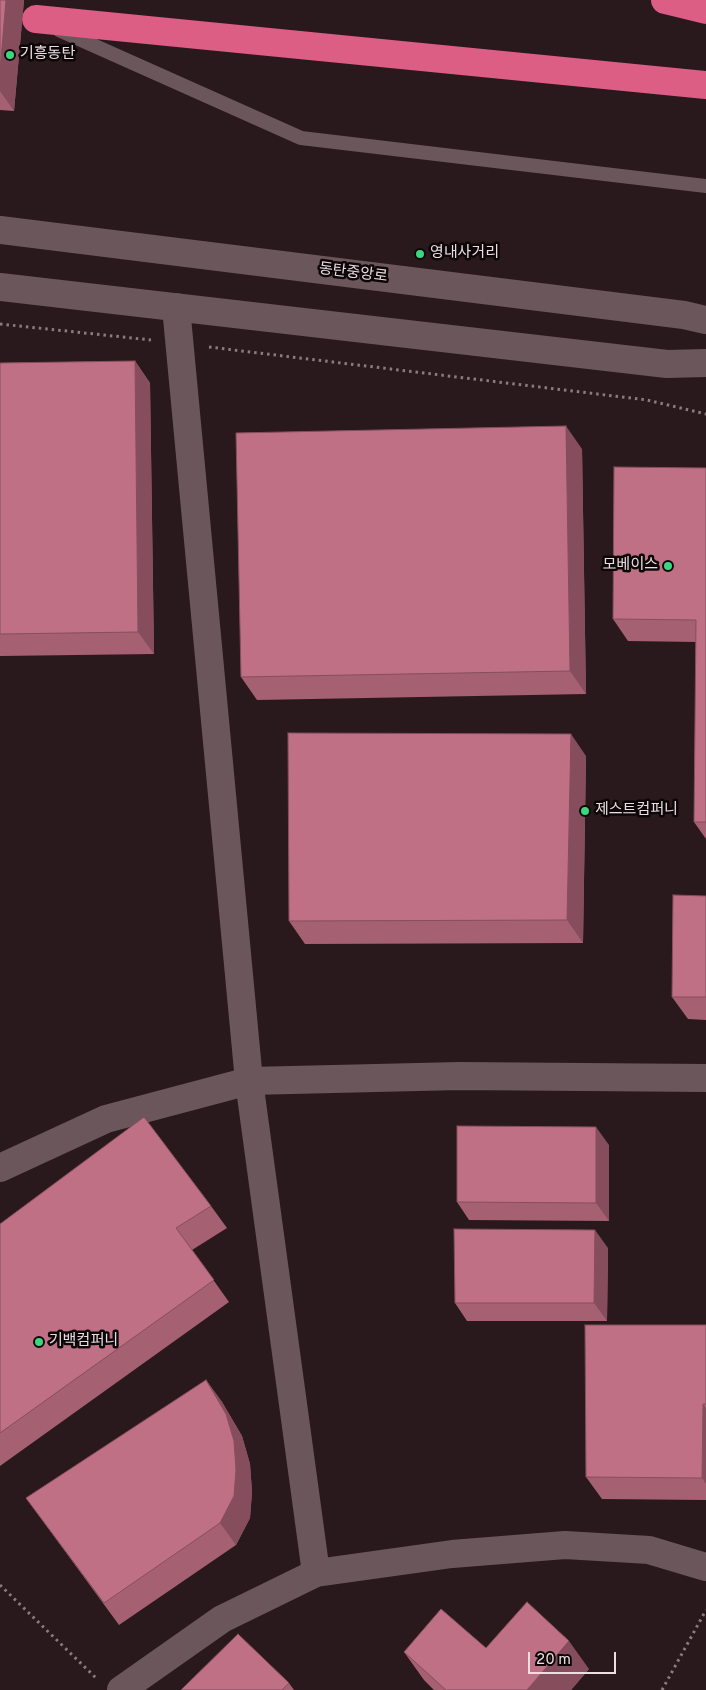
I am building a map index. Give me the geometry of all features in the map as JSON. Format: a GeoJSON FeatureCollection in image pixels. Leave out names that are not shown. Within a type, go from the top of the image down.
{"type":"FeatureCollection","features":[{"type":"Feature","properties":{"kind":"highway"},"geometry":{"type":"LineString","coordinates":[[665,0],[706,10]]}},
{"type":"Feature","properties":{"kind":"highway"},"geometry":{"type":"LineString","coordinates":[[36,19],[706,85]]}},
{"type":"Feature","properties":{"kind":"street","name":"동탄중앙로"},"geometry":{"type":"LineString","coordinates":[[0,230],[684,314],[706,320]]}},
{"type":"Feature","properties":{"kind":"street"},"geometry":{"type":"LineString","coordinates":[[0,287],[668,364],[706,363]]}},
{"type":"Feature","properties":{"kind":"street"},"geometry":{"type":"LineString","coordinates":[[176,307],[249,1081],[316,1572]]}},
{"type":"Feature","properties":{"kind":"street"},"geometry":{"type":"LineString","coordinates":[[0,1168],[106,1119],[249,1081],[460,1076],[706,1078]]}},
{"type":"Feature","properties":{"kind":"street"},"geometry":{"type":"LineString","coordinates":[[111,1687],[222,1620],[316,1572],[452,1554],[565,1545],[649,1550],[706,1568]]}},
{"type":"Feature","properties":{"kind":"lane"},"geometry":{"type":"LineString","coordinates":[[36,19],[301,138],[706,186]]}},
{"type":"Feature","properties":{"kind":"path"},"geometry":{"type":"LineString","coordinates":[[0,324],[178,343],[647,400],[706,414]]}},
{"type":"Feature","properties":{"kind":"path"},"geometry":{"type":"LineString","coordinates":[[0,1585],[111,1687]]}},
{"type":"Feature","properties":{"kind":"path"},"geometry":{"type":"LineString","coordinates":[[662,1690],[706,1610]]}},
{"type":"Feature","properties":{"kind":"building"},"geometry":{"type":"Polygon","coordinates":[[[0,0],[6,0],[0,71],[0,0]]]}},
{"type":"Feature","properties":{"kind":"building"},"geometry":{"type":"Polygon","coordinates":[[[135,361],[138,632],[0,634],[0,363],[135,361]]]}},
{"type":"Feature","properties":{"kind":"building"},"geometry":{"type":"Polygon","coordinates":[[[566,426],[570,671],[241,677],[236,433],[566,426]]]}},
{"type":"Feature","properties":{"kind":"building","name":"모베이스"},"geometry":{"type":"Polygon","coordinates":[[[614,467],[706,468],[706,822],[694,822],[696,620],[613,619],[614,467]]]}},
{"type":"Feature","properties":{"kind":"building"},"geometry":{"type":"Polygon","coordinates":[[[288,733],[571,734],[567,920],[289,921],[288,733]]]}},
{"type":"Feature","properties":{"kind":"building"},"geometry":{"type":"Polygon","coordinates":[[[673,895],[706,896],[706,997],[672,997],[673,895]]]}},
{"type":"Feature","properties":{"kind":"building"},"geometry":{"type":"Polygon","coordinates":[[[144,1117],[211,1206],[176,1228],[214,1280],[0,1433],[0,1224],[144,1117]]]}},
{"type":"Feature","properties":{"kind":"building"},"geometry":{"type":"Polygon","coordinates":[[[457,1126],[596,1127],[596,1203],[457,1202],[457,1126]]]}},
{"type":"Feature","properties":{"kind":"building"},"geometry":{"type":"Polygon","coordinates":[[[454,1229],[595,1230],[594,1303],[455,1303],[454,1229]]]}},
{"type":"Feature","properties":{"kind":"building"},"geometry":{"type":"Polygon","coordinates":[[[585,1325],[706,1325],[706,1404],[703,1404],[702,1478],[586,1477],[585,1325]]]}},
{"type":"Feature","properties":{"kind":"building"},"geometry":{"type":"Polygon","coordinates":[[[206,1380],[226,1414],[234,1441],[236,1470],[234,1496],[220,1523],[104,1603],[26,1498],[206,1380]]]}},
{"type":"Feature","properties":{"kind":"building"},"geometry":{"type":"Polygon","coordinates":[[[527,1602],[569,1641],[527,1690],[446,1690],[404,1652],[441,1609],[486,1648],[527,1602]]]}},
{"type":"Feature","properties":{"kind":"building"},"geometry":{"type":"Polygon","coordinates":[[[238,1634],[289,1683],[282,1690],[181,1690],[238,1634]]]}},
{"type":"Feature","properties":{"kind":"place","name":"기흥동탄"},"geometry":{"type":"Point","coordinates":[10,55]}},
{"type":"Feature","properties":{"kind":"place","name":"영내사거리"},"geometry":{"type":"Point","coordinates":[420,254]}},
{"type":"Feature","properties":{"kind":"place","name":"모베이스"},"geometry":{"type":"Point","coordinates":[668,566]}},
{"type":"Feature","properties":{"kind":"place","name":"제스트컴퍼니"},"geometry":{"type":"Point","coordinates":[585,811]}},
{"type":"Feature","properties":{"kind":"place","name":"기백컴퍼니"},"geometry":{"type":"Point","coordinates":[39,1342]}}]}
